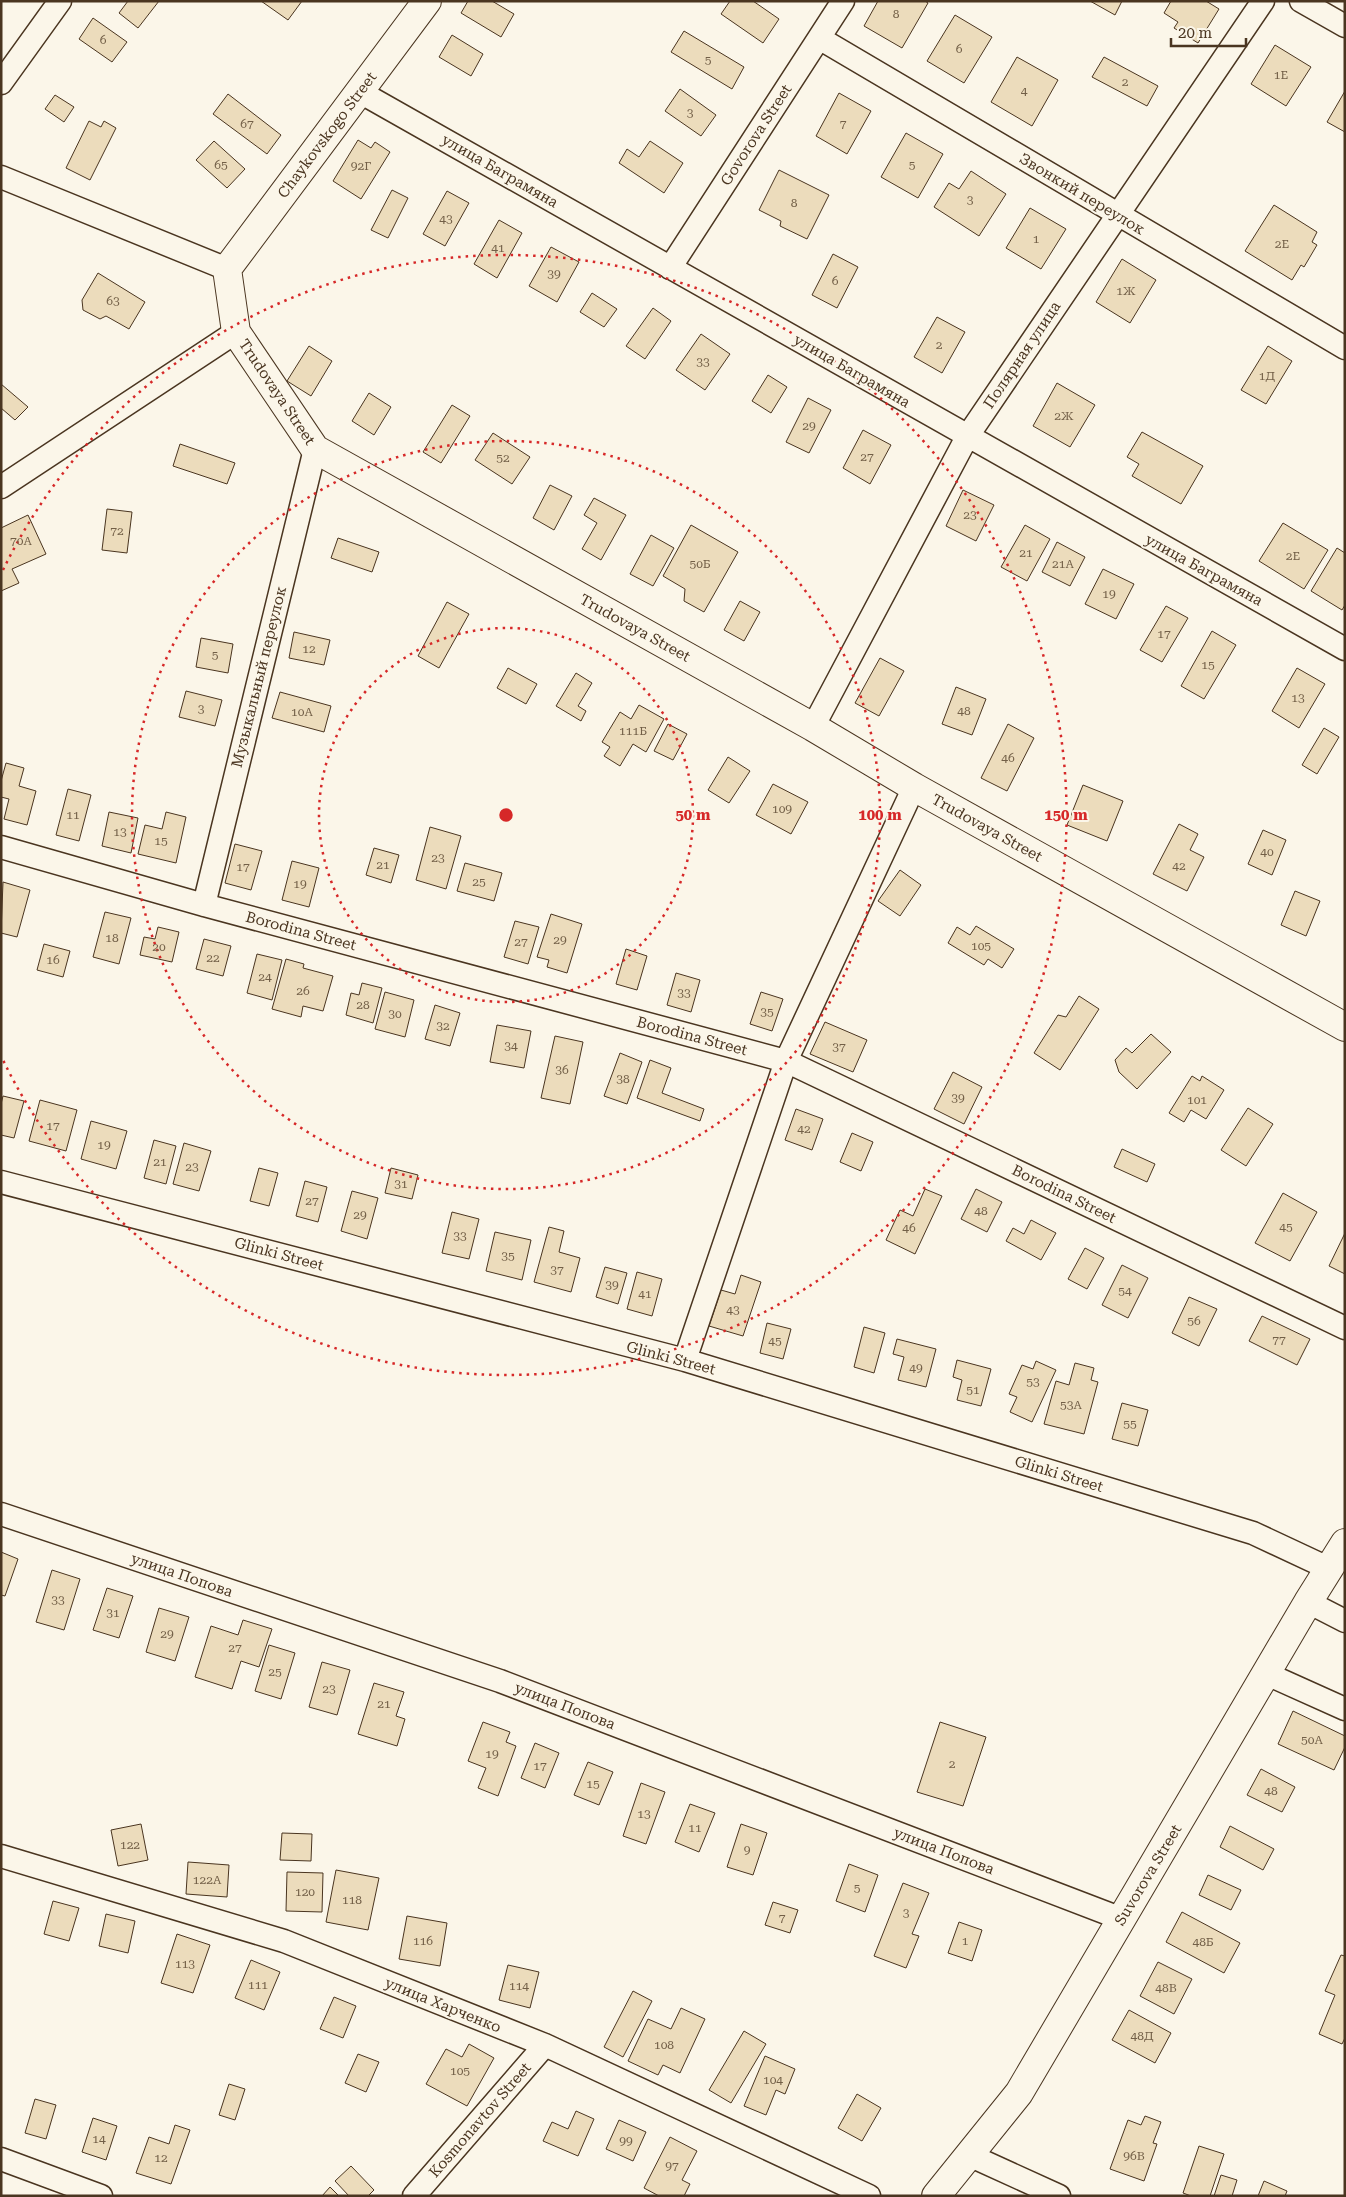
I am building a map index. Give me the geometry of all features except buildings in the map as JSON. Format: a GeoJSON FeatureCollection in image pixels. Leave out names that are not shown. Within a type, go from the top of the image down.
{"type":"FeatureCollection","features":[{"type":"Feature","properties":{"kind":"main road","name":"Chaykovskogo Street"},"geometry":{"type":"LineString","coordinates":[[227,269],[427,1]]}},
{"type":"Feature","properties":{"kind":"main road","name":"Trudovaya Street"},"geometry":{"type":"LineString","coordinates":[[227,269],[236,332],[315,450],[813,727],[914,788],[1345,1027]]}},
{"type":"Feature","properties":{"kind":"main road","name":"Suvorova Street"},"geometry":{"type":"LineString","coordinates":[[936,2196],[1019,2092],[1308,1602],[1345,1543]]}},
{"type":"Feature","properties":{"kind":"street"},"geometry":{"type":"LineString","coordinates":[[1,84],[60,1]]}},
{"type":"Feature","properties":{"kind":"street","name":"Govorova Street"},"geometry":{"type":"LineString","coordinates":[[670,268],[843,1]]}},
{"type":"Feature","properties":{"kind":"street","name":"Полярная улица"},"geometry":{"type":"LineString","coordinates":[[813,727],[967,437],[1263,1]]}},
{"type":"Feature","properties":{"kind":"street"},"geometry":{"type":"LineString","coordinates":[[1301,1],[1345,26]]}},
{"type":"Feature","properties":{"kind":"street","name":"Звонкий переулок"},"geometry":{"type":"LineString","coordinates":[[819,38],[1345,348]]}},
{"type":"Feature","properties":{"kind":"street","name":"улица Баграмяна"},"geometry":{"type":"LineString","coordinates":[[360,92],[967,437],[1345,649]]}},
{"type":"Feature","properties":{"kind":"street"},"geometry":{"type":"LineString","coordinates":[[1,177],[227,269]]}},
{"type":"Feature","properties":{"kind":"street"},"geometry":{"type":"LineString","coordinates":[[1,487],[236,332]]}},
{"type":"Feature","properties":{"kind":"street","name":"Музыкальный переулок"},"geometry":{"type":"LineString","coordinates":[[204,905],[315,450]]}},
{"type":"Feature","properties":{"kind":"street"},"geometry":{"type":"LineString","coordinates":[[685,1360],[786,1061],[914,788]]}},
{"type":"Feature","properties":{"kind":"street","name":"Borodina Street"},"geometry":{"type":"LineString","coordinates":[[1,847],[204,905],[786,1061],[1345,1328]]}},
{"type":"Feature","properties":{"kind":"street","name":"Glinki Street"},"geometry":{"type":"LineString","coordinates":[[1,1182],[685,1360],[1253,1533],[1330,1568]]}},
{"type":"Feature","properties":{"kind":"street","name":"улица Попова"},"geometry":{"type":"LineString","coordinates":[[1,1514],[500,1681],[1122,1919]]}},
{"type":"Feature","properties":{"kind":"street"},"geometry":{"type":"LineString","coordinates":[[1308,1602],[1345,1621]]}},
{"type":"Feature","properties":{"kind":"street"},"geometry":{"type":"LineString","coordinates":[[1267,1674],[1345,1709]]}},
{"type":"Feature","properties":{"kind":"street","name":"улица Харченко"},"geometry":{"type":"LineString","coordinates":[[1,1856],[284,1941],[545,2045],[869,2196]]}},
{"type":"Feature","properties":{"kind":"street","name":"Kosmonavtov Street"},"geometry":{"type":"LineString","coordinates":[[414,2196],[545,2045]]}},
{"type":"Feature","properties":{"kind":"street"},"geometry":{"type":"LineString","coordinates":[[969,2155],[1060,2196]]}},
{"type":"Feature","properties":{"kind":"street"},"geometry":{"type":"LineString","coordinates":[[1,2159],[101,2196]]}}]}
